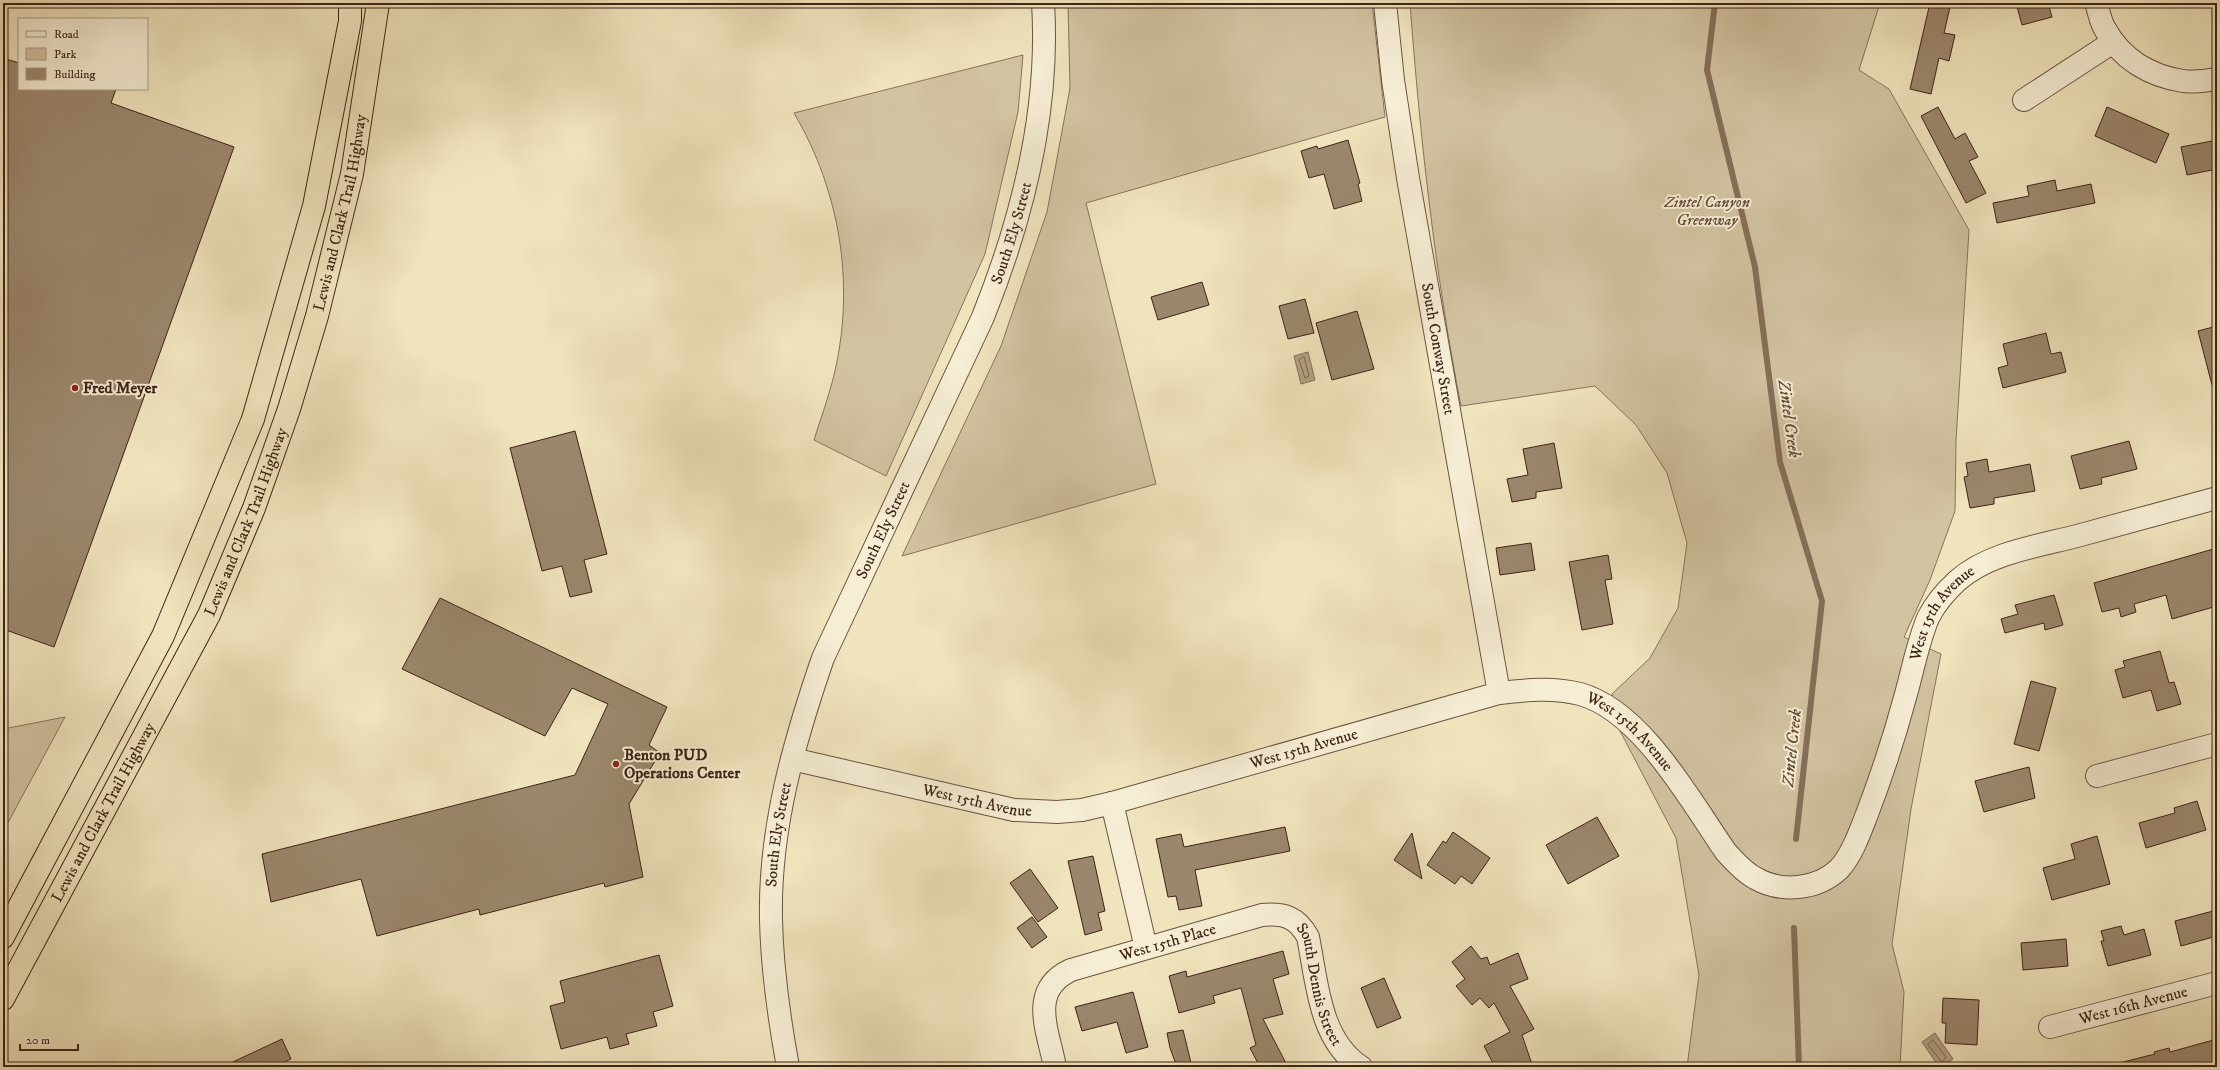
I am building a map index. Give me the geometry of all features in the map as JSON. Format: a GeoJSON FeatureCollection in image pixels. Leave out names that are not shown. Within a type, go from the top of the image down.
{"type":"FeatureCollection","features":[{"type":"Feature","properties":{"kind":"highway","name":"Lewis and Clark Trail Highway"},"geometry":{"type":"LineString","coordinates":[[3,937],[163,636],[252,419],[314,206],[350,20],[350,3]]}},
{"type":"Feature","properties":{"kind":"highway","name":"Lewis and Clark Trail Highway"},"geometry":{"type":"LineString","coordinates":[[3,999],[208,615],[254,508],[289,409],[317,316],[352,174],[378,3]]}},
{"type":"Feature","properties":{"kind":"street","name":"South Ely Street"},"geometry":{"type":"LineString","coordinates":[[788,1067],[778,1015],[771,918],[773,873],[779,819],[792,759],[804,713],[823,658],[983,317],[1001,272],[1021,209],[1034,148],[1042,84],[1042,3]]}},
{"type":"Feature","properties":{"kind":"street","name":"South Conway Street"},"geometry":{"type":"LineString","coordinates":[[1385,3],[1393,80],[1408,178],[1498,693]]}},
{"type":"Feature","properties":{"kind":"street"},"geometry":{"type":"LineString","coordinates":[[2096,3],[2104,28],[2113,42],[2137,66],[2157,74],[2185,82],[2217,79]]}},
{"type":"Feature","properties":{"kind":"street"},"geometry":{"type":"LineString","coordinates":[[2024,100],[2113,42]]}},
{"type":"Feature","properties":{"kind":"street","name":"West 15th Avenue"},"geometry":{"type":"LineString","coordinates":[[792,759],[1014,810],[1057,812],[1082,810],[1112,803],[1498,693],[1528,689],[1556,690],[1581,694],[1601,703],[1617,713],[1646,740],[1726,852],[1737,863],[1753,878],[1766,883],[1798,888],[1825,878],[1839,868],[1845,860],[1861,828],[1876,790],[1906,695],[1919,642],[1929,617],[1942,596],[1958,580],[1977,568],[2017,552],[2217,498]]}},
{"type":"Feature","properties":{"kind":"street"},"geometry":{"type":"LineString","coordinates":[[2097,776],[2217,744]]}},
{"type":"Feature","properties":{"kind":"street"},"geometry":{"type":"LineString","coordinates":[[1112,803],[1146,948]]}},
{"type":"Feature","properties":{"kind":"street","name":"West 15th Place"},"geometry":{"type":"LineString","coordinates":[[1055,1067],[1044,1012],[1044,1000],[1048,987],[1054,979],[1071,970],[1262,916],[1276,914],[1294,919]]}},
{"type":"Feature","properties":{"kind":"street","name":"South Dennis Street"},"geometry":{"type":"LineString","coordinates":[[1294,919],[1303,926],[1308,936],[1325,1016],[1332,1035],[1342,1050],[1361,1067]]}},
{"type":"Feature","properties":{"kind":"street","name":"West 16th Avenue"},"geometry":{"type":"LineString","coordinates":[[2050,1027],[2217,983]]}},
{"type":"Feature","properties":{"kind":"green space"},"geometry":{"type":"Polygon","coordinates":[[[1068,3],[1372,3],[1385,117],[1086,203],[1156,484],[902,556],[1001,346],[1047,212],[1070,88],[1068,3]]]}},
{"type":"Feature","properties":{"kind":"green space","name":"Zintel Canyon Greenway"},"geometry":{"type":"Polygon","coordinates":[[[1410,3],[1880,3],[1859,70],[1889,89],[1969,230],[1956,441],[1955,511],[1930,580],[1904,637],[1941,654],[1911,809],[1892,944],[1904,992],[1900,1067],[1687,1067],[1699,975],[1676,838],[1618,727],[1612,694],[1650,658],[1678,608],[1687,543],[1667,473],[1636,425],[1595,386],[1461,406],[1443,306],[1436,256],[1424,155],[1410,3]]]}},
{"type":"Feature","properties":{"kind":"green space"},"geometry":{"type":"Polygon","coordinates":[[[1023,55],[1018,112],[985,254],[886,476],[814,440],[831,387],[840,345],[843,310],[843,276],[840,242],[833,208],[823,176],[810,144],[794,113],[1023,55]]]}},
{"type":"Feature","properties":{"kind":"green space"},"geometry":{"type":"Polygon","coordinates":[[[65,717],[3,832],[3,729],[65,717]]]}},
{"type":"Feature","properties":{"kind":"water"},"geometry":{"type":"Polygon","coordinates":[[[1308,352],[1315,380],[1301,384],[1294,356],[1308,352]]]}},
{"type":"Feature","properties":{"kind":"water"},"geometry":{"type":"Polygon","coordinates":[[[1935,1033],[1953,1059],[1941,1067],[1939,1067],[1922,1042],[1935,1033]]]}},
{"type":"Feature","properties":{"kind":"building"},"geometry":{"type":"Polygon","coordinates":[[[1930,3],[1951,3],[1944,33],[1955,35],[1949,61],[1939,58],[1931,94],[1910,89],[1930,3]]]}},
{"type":"Feature","properties":{"kind":"building"},"geometry":{"type":"Polygon","coordinates":[[[2016,3],[2048,3],[2052,17],[2022,25],[2016,3]]]}},
{"type":"Feature","properties":{"kind":"building","name":"Fred Meyer"},"geometry":{"type":"Polygon","coordinates":[[[3,58],[18,63],[18,90],[116,90],[111,103],[234,147],[54,647],[3,629],[3,58]]]}},
{"type":"Feature","properties":{"kind":"building"},"geometry":{"type":"Polygon","coordinates":[[[1938,107],[1955,139],[1965,133],[1978,157],[1969,161],[1986,193],[1966,203],[1921,116],[1938,107]]]}},
{"type":"Feature","properties":{"kind":"building"},"geometry":{"type":"Polygon","coordinates":[[[2107,107],[2169,134],[2156,163],[2095,136],[2107,107]]]}},
{"type":"Feature","properties":{"kind":"building"},"geometry":{"type":"Polygon","coordinates":[[[1348,140],[1360,183],[1358,184],[1362,201],[1334,209],[1324,174],[1309,178],[1301,151],[1317,146],[1318,149],[1348,140]]]}},
{"type":"Feature","properties":{"kind":"building"},"geometry":{"type":"Polygon","coordinates":[[[2217,140],[2217,169],[2187,175],[2181,147],[2217,140]]]}},
{"type":"Feature","properties":{"kind":"building"},"geometry":{"type":"Polygon","coordinates":[[[2055,180],[2057,191],[2091,184],[2095,203],[1997,223],[1993,203],[2029,196],[2027,186],[2055,180]]]}},
{"type":"Feature","properties":{"kind":"building"},"geometry":{"type":"Polygon","coordinates":[[[1202,282],[1209,305],[1158,320],[1151,297],[1202,282]]]}},
{"type":"Feature","properties":{"kind":"building"},"geometry":{"type":"Polygon","coordinates":[[[1305,299],[1314,333],[1288,339],[1279,306],[1305,299]]]}},
{"type":"Feature","properties":{"kind":"building"},"geometry":{"type":"Polygon","coordinates":[[[1357,311],[1374,369],[1332,380],[1316,323],[1357,311]]]}},
{"type":"Feature","properties":{"kind":"building"},"geometry":{"type":"Polygon","coordinates":[[[2217,326],[2217,384],[2212,385],[2198,331],[2217,326]]]}},
{"type":"Feature","properties":{"kind":"building"},"geometry":{"type":"Polygon","coordinates":[[[2046,333],[2051,354],[2061,352],[2066,372],[2003,388],[1998,368],[2008,365],[2003,344],[2046,333]]]}},
{"type":"Feature","properties":{"kind":"building"},"geometry":{"type":"Polygon","coordinates":[[[575,431],[607,554],[584,560],[592,592],[570,597],[562,566],[542,571],[510,448],[575,431]]]}},
{"type":"Feature","properties":{"kind":"building"},"geometry":{"type":"Polygon","coordinates":[[[2129,441],[2137,469],[2101,478],[2102,484],[2080,489],[2071,456],[2129,441]]]}},
{"type":"Feature","properties":{"kind":"building"},"geometry":{"type":"Polygon","coordinates":[[[1554,443],[1562,488],[1536,492],[1536,498],[1512,502],[1507,479],[1528,475],[1523,449],[1554,443]]]}},
{"type":"Feature","properties":{"kind":"building"},"geometry":{"type":"Polygon","coordinates":[[[1987,459],[1989,472],[2030,464],[2035,491],[1994,498],[1994,504],[1970,508],[1964,477],[1968,476],[1966,463],[1987,459]]]}},
{"type":"Feature","properties":{"kind":"building"},"geometry":{"type":"Polygon","coordinates":[[[1531,543],[1535,570],[1500,575],[1496,548],[1531,543]]]}},
{"type":"Feature","properties":{"kind":"building"},"geometry":{"type":"Polygon","coordinates":[[[2217,548],[2217,606],[2172,619],[2166,595],[2134,604],[2136,612],[2121,617],[2119,608],[2102,612],[2094,583],[2217,548]]]}},
{"type":"Feature","properties":{"kind":"building"},"geometry":{"type":"Polygon","coordinates":[[[1608,555],[1612,579],[1605,580],[1613,624],[1582,630],[1569,562],[1608,555]]]}},
{"type":"Feature","properties":{"kind":"building"},"geometry":{"type":"Polygon","coordinates":[[[2054,595],[2063,625],[2045,630],[2044,623],[2005,633],[2001,619],[2018,614],[2015,605],[2054,595]]]}},
{"type":"Feature","properties":{"kind":"building","name":"Benton PUD Operations Center"},"geometry":{"type":"Polygon","coordinates":[[[440,598],[667,707],[649,745],[660,753],[629,804],[643,877],[605,887],[604,883],[480,915],[479,909],[377,936],[361,879],[271,902],[262,854],[575,775],[608,704],[572,688],[545,736],[402,669],[440,598]]]}},
{"type":"Feature","properties":{"kind":"building"},"geometry":{"type":"Polygon","coordinates":[[[2160,651],[2169,683],[2174,682],[2181,704],[2157,711],[2151,690],[2123,698],[2115,670],[2125,667],[2123,661],[2160,651]]]}},
{"type":"Feature","properties":{"kind":"building"},"geometry":{"type":"Polygon","coordinates":[[[2031,681],[2056,688],[2039,751],[2014,744],[2031,681]]]}},
{"type":"Feature","properties":{"kind":"building"},"geometry":{"type":"Polygon","coordinates":[[[2029,767],[2035,798],[1984,812],[1975,781],[2029,767]]]}},
{"type":"Feature","properties":{"kind":"building"},"geometry":{"type":"Polygon","coordinates":[[[2197,801],[2206,830],[2146,848],[2139,823],[2175,813],[2174,808],[2197,801]]]}},
{"type":"Feature","properties":{"kind":"building"},"geometry":{"type":"Polygon","coordinates":[[[1597,817],[1619,856],[1568,884],[1546,845],[1597,817]]]}},
{"type":"Feature","properties":{"kind":"building"},"geometry":{"type":"Polygon","coordinates":[[[1285,827],[1290,851],[1195,870],[1202,906],[1179,910],[1176,896],[1168,897],[1156,839],[1181,834],[1184,847],[1285,827]]]}},
{"type":"Feature","properties":{"kind":"building"},"geometry":{"type":"Polygon","coordinates":[[[1453,832],[1490,858],[1472,884],[1461,876],[1455,884],[1427,865],[1443,841],[1446,843],[1453,832]]]}},
{"type":"Feature","properties":{"kind":"building"},"geometry":{"type":"Polygon","coordinates":[[[1412,833],[1422,879],[1394,860],[1412,833]]]}},
{"type":"Feature","properties":{"kind":"building"},"geometry":{"type":"Polygon","coordinates":[[[2097,836],[2110,884],[2052,900],[2043,868],[2075,859],[2071,844],[2097,836]]]}},
{"type":"Feature","properties":{"kind":"building"},"geometry":{"type":"Polygon","coordinates":[[[1093,856],[1105,911],[1098,913],[1102,930],[1085,935],[1068,861],[1093,856]]]}},
{"type":"Feature","properties":{"kind":"building"},"geometry":{"type":"Polygon","coordinates":[[[1030,869],[1058,908],[1038,922],[1010,883],[1030,869]]]}},
{"type":"Feature","properties":{"kind":"building"},"geometry":{"type":"Polygon","coordinates":[[[2217,910],[2217,936],[2181,946],[2175,921],[2217,910]]]}},
{"type":"Feature","properties":{"kind":"building"},"geometry":{"type":"Polygon","coordinates":[[[1032,917],[1047,937],[1032,948],[1017,928],[1032,917]]]}},
{"type":"Feature","properties":{"kind":"building"},"geometry":{"type":"Polygon","coordinates":[[[2121,926],[2124,935],[2144,929],[2151,955],[2108,966],[2101,941],[2104,941],[2101,931],[2121,926]]]}},
{"type":"Feature","properties":{"kind":"building"},"geometry":{"type":"Polygon","coordinates":[[[2066,939],[2068,966],[2023,970],[2021,943],[2066,939]]]}},
{"type":"Feature","properties":{"kind":"building"},"geometry":{"type":"Polygon","coordinates":[[[1471,946],[1481,959],[1487,957],[1490,965],[1518,953],[1528,979],[1510,986],[1534,1029],[1522,1035],[1533,1067],[1495,1067],[1484,1046],[1510,1032],[1494,1003],[1489,1008],[1480,998],[1472,1005],[1456,986],[1465,979],[1452,962],[1471,946]]]}},
{"type":"Feature","properties":{"kind":"building"},"geometry":{"type":"Polygon","coordinates":[[[1283,951],[1289,974],[1273,979],[1283,1014],[1263,1019],[1288,1067],[1260,1067],[1250,1048],[1256,1045],[1241,988],[1213,996],[1215,1003],[1179,1013],[1169,976],[1186,971],[1187,977],[1283,951]]]}},
{"type":"Feature","properties":{"kind":"building"},"geometry":{"type":"Polygon","coordinates":[[[659,955],[673,1006],[653,1012],[657,1026],[626,1034],[629,1044],[610,1049],[607,1037],[561,1049],[550,1006],[565,1002],[560,981],[659,955]]]}},
{"type":"Feature","properties":{"kind":"building"},"geometry":{"type":"Polygon","coordinates":[[[1384,978],[1401,1018],[1377,1028],[1361,988],[1384,978]]]}},
{"type":"Feature","properties":{"kind":"building"},"geometry":{"type":"Polygon","coordinates":[[[1133,992],[1148,1047],[1126,1053],[1117,1022],[1082,1031],[1075,1007],[1133,992]]]}},
{"type":"Feature","properties":{"kind":"building"},"geometry":{"type":"Polygon","coordinates":[[[1943,998],[1979,1000],[1977,1045],[1945,1043],[1946,1023],[1942,1023],[1943,998]]]}},
{"type":"Feature","properties":{"kind":"building"},"geometry":{"type":"Polygon","coordinates":[[[1183,1030],[1192,1067],[1177,1067],[1170,1048],[1167,1033],[1183,1030]]]}},
{"type":"Feature","properties":{"kind":"building"},"geometry":{"type":"Polygon","coordinates":[[[282,1039],[291,1059],[273,1067],[222,1067],[282,1039]]]}},
{"type":"Feature","properties":{"kind":"building"},"geometry":{"type":"Polygon","coordinates":[[[2217,1039],[2217,1067],[2124,1067],[2123,1062],[2155,1054],[2154,1052],[2169,1048],[2170,1052],[2217,1039]]]}},
{"type":"Feature","properties":{"kind":"waterway","name":"Zintel Creek"},"geometry":{"type":"LineString","coordinates":[[1715,3],[1707,70],[1755,267],[1780,462],[1822,601],[1796,839]]}},
{"type":"Feature","properties":{"kind":"waterway","name":"Zintel Creek"},"geometry":{"type":"LineString","coordinates":[[1794,928],[1799,1067]]}},
{"type":"Feature","properties":{"kind":"place","name":"Fred Meyer"},"geometry":{"type":"Point","coordinates":[75,388]}},
{"type":"Feature","properties":{"kind":"place","name":"Benton PUD Operations Center"},"geometry":{"type":"Point","coordinates":[616,764]}}]}
